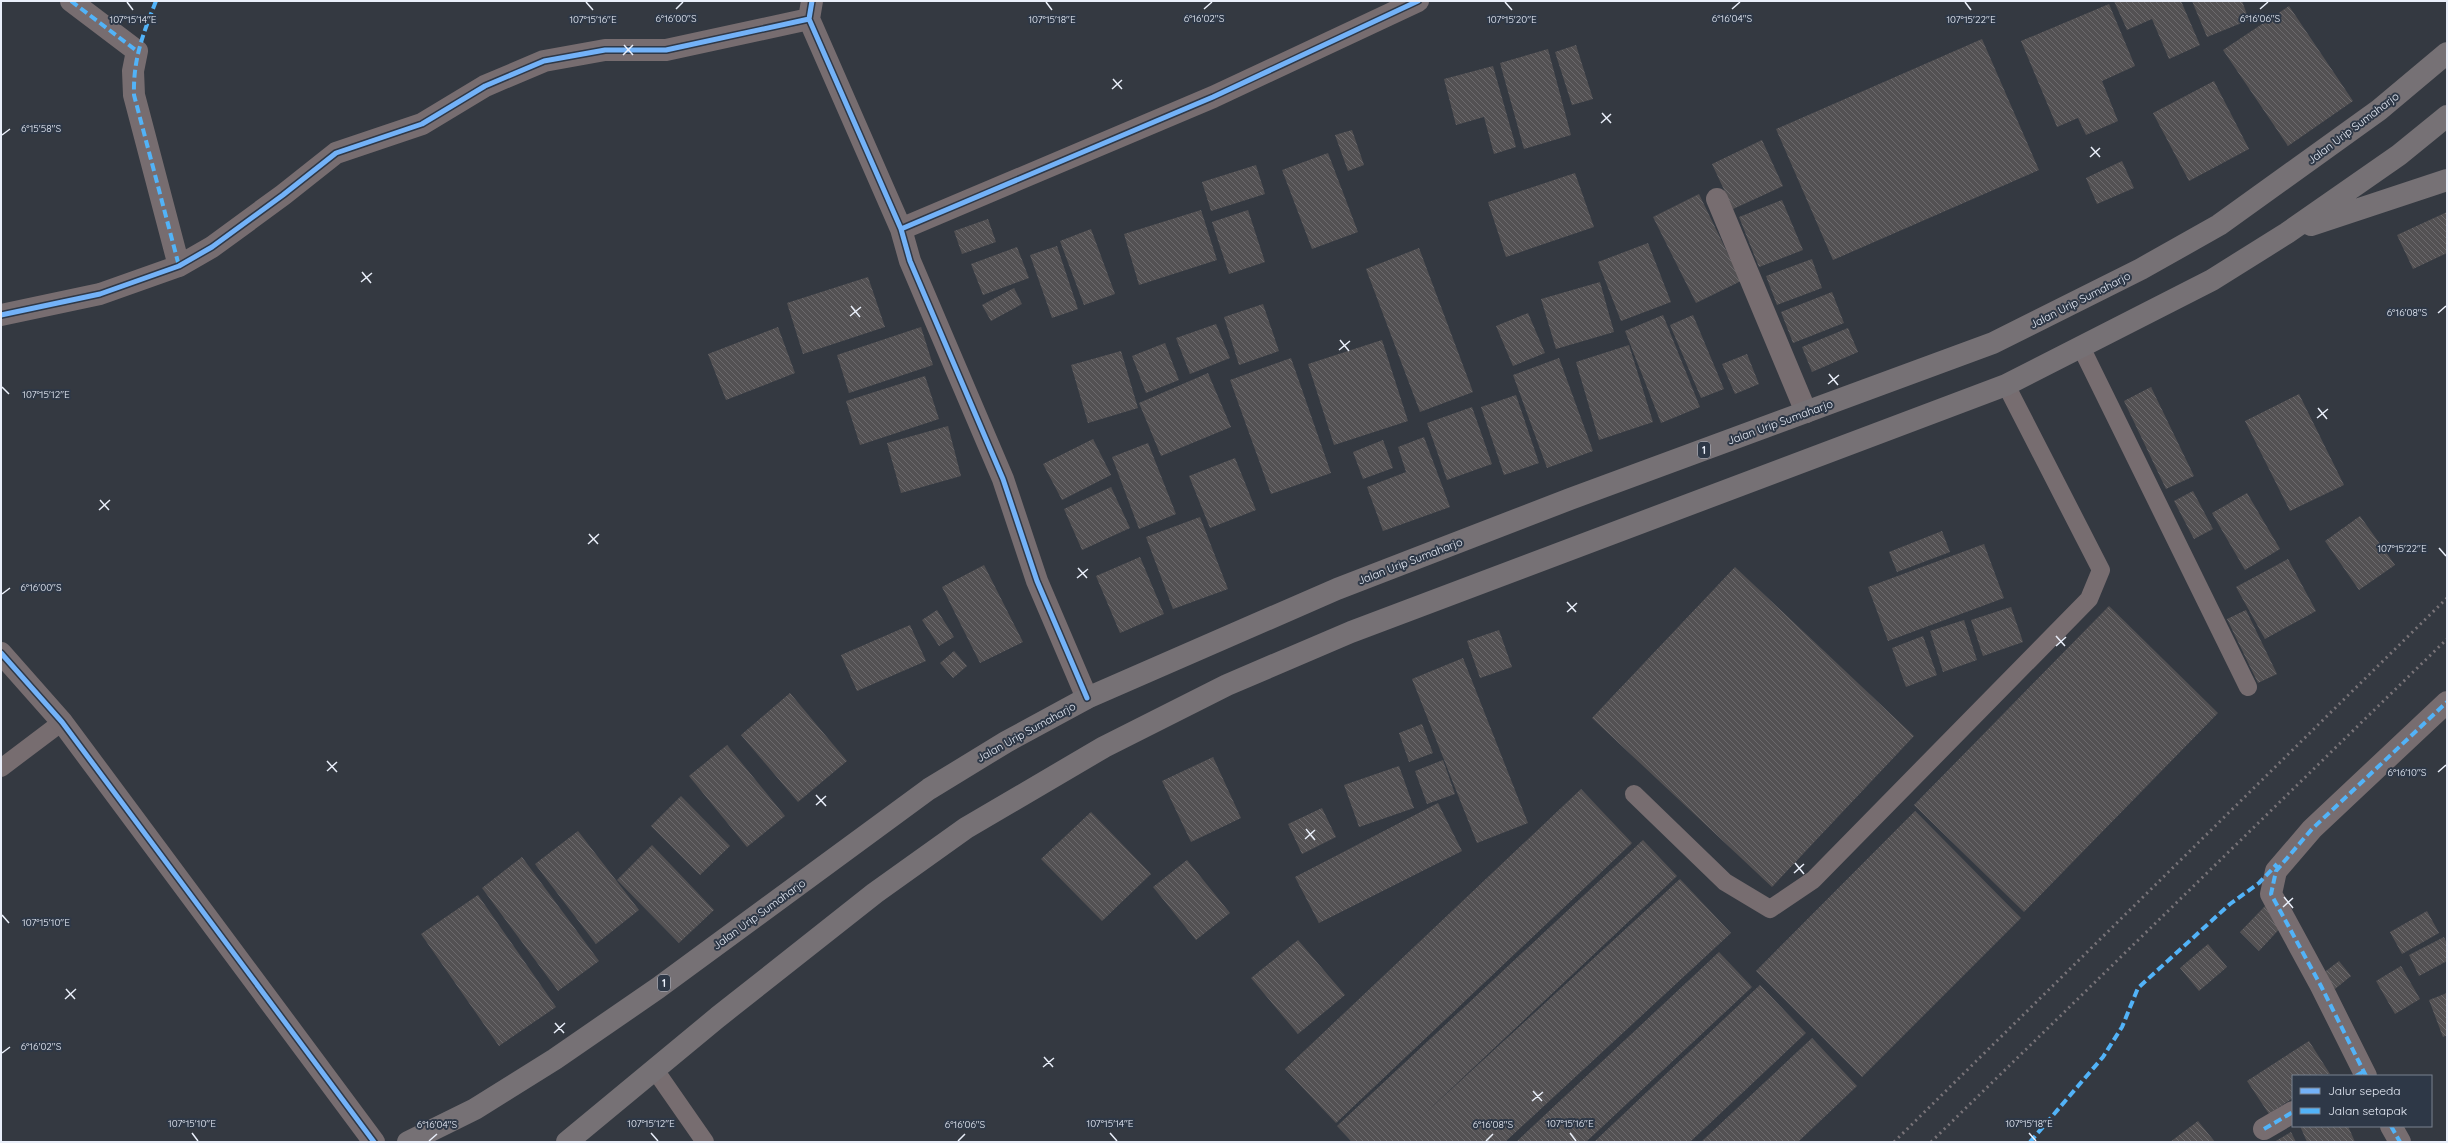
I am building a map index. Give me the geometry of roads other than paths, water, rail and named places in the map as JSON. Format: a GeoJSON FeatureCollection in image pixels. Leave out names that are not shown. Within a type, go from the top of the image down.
{"type":"FeatureCollection","features":[{"type":"Feature","properties":{"kind":"highway","name":"Jalan Urip Sumaharjo"},"geometry":{"type":"LineString","coordinates":[[408,1142],[475,1109],[555,1059],[658,988],[929,789],[1006,742],[1087,698],[1337,589],[1993,343],[2141,269],[2220,225],[2379,110],[2447,54]]}},
{"type":"Feature","properties":{"kind":"highway"},"geometry":{"type":"LineString","coordinates":[[567,1142],[718,1017],[875,893],[966,828],[1104,747],[1227,685],[1329,642],[2006,385],[2212,280],[2288,233],[2400,155],[2447,116]]}},
{"type":"Feature","properties":{"kind":"highway"},"geometry":{"type":"LineString","coordinates":[[2288,233],[2447,180]]}},
{"type":"Feature","properties":{"kind":"street"},"geometry":{"type":"LineString","coordinates":[[71,1],[137,51],[133,71],[134,95],[179,266]]}},
{"type":"Feature","properties":{"kind":"street"},"geometry":{"type":"LineString","coordinates":[[901,229],[1213,97],[1391,6],[1418,1]]}},
{"type":"Feature","properties":{"kind":"street"},"geometry":{"type":"LineString","coordinates":[[1,315],[100,294],[179,266],[212,247],[284,195],[336,153],[422,124],[485,86],[544,61],[605,50],[666,50],[811,10],[901,229],[910,261],[1004,479],[1037,581],[1087,698]]}},
{"type":"Feature","properties":{"kind":"street"},"geometry":{"type":"LineString","coordinates":[[1717,199],[1806,412]]}},
{"type":"Feature","properties":{"kind":"street"},"geometry":{"type":"LineString","coordinates":[[1,653],[62,722],[374,1142]]}},
{"type":"Feature","properties":{"kind":"street"},"geometry":{"type":"LineString","coordinates":[[2362,1075],[2321,986],[2271,894],[2276,871],[2312,829],[2447,702]]}},
{"type":"Feature","properties":{"kind":"street"},"geometry":{"type":"LineString","coordinates":[[2264,1129],[2292,1113]]}},
{"type":"Feature","properties":{"kind":"street"},"geometry":{"type":"LineString","coordinates":[[2392,1127],[2400,1142]]}},
{"type":"Feature","properties":{"kind":"lane"},"geometry":{"type":"LineString","coordinates":[[2081,347],[2248,687]]}},
{"type":"Feature","properties":{"kind":"lane"},"geometry":{"type":"LineString","coordinates":[[1634,794],[1725,882],[1770,909],[1813,880],[2089,599],[2101,570],[2006,385]]}},
{"type":"Feature","properties":{"kind":"lane"},"geometry":{"type":"LineString","coordinates":[[1,768],[62,722]]}},
{"type":"Feature","properties":{"kind":"lane"},"geometry":{"type":"LineString","coordinates":[[655,1070],[706,1142]]}},
{"type":"Feature","properties":{"kind":"railway"},"geometry":{"type":"LineString","coordinates":[[1894,1142],[2447,598]]}},
{"type":"Feature","properties":{"kind":"railway"},"geometry":{"type":"LineString","coordinates":[[1931,1142],[2447,639]]}}]}
